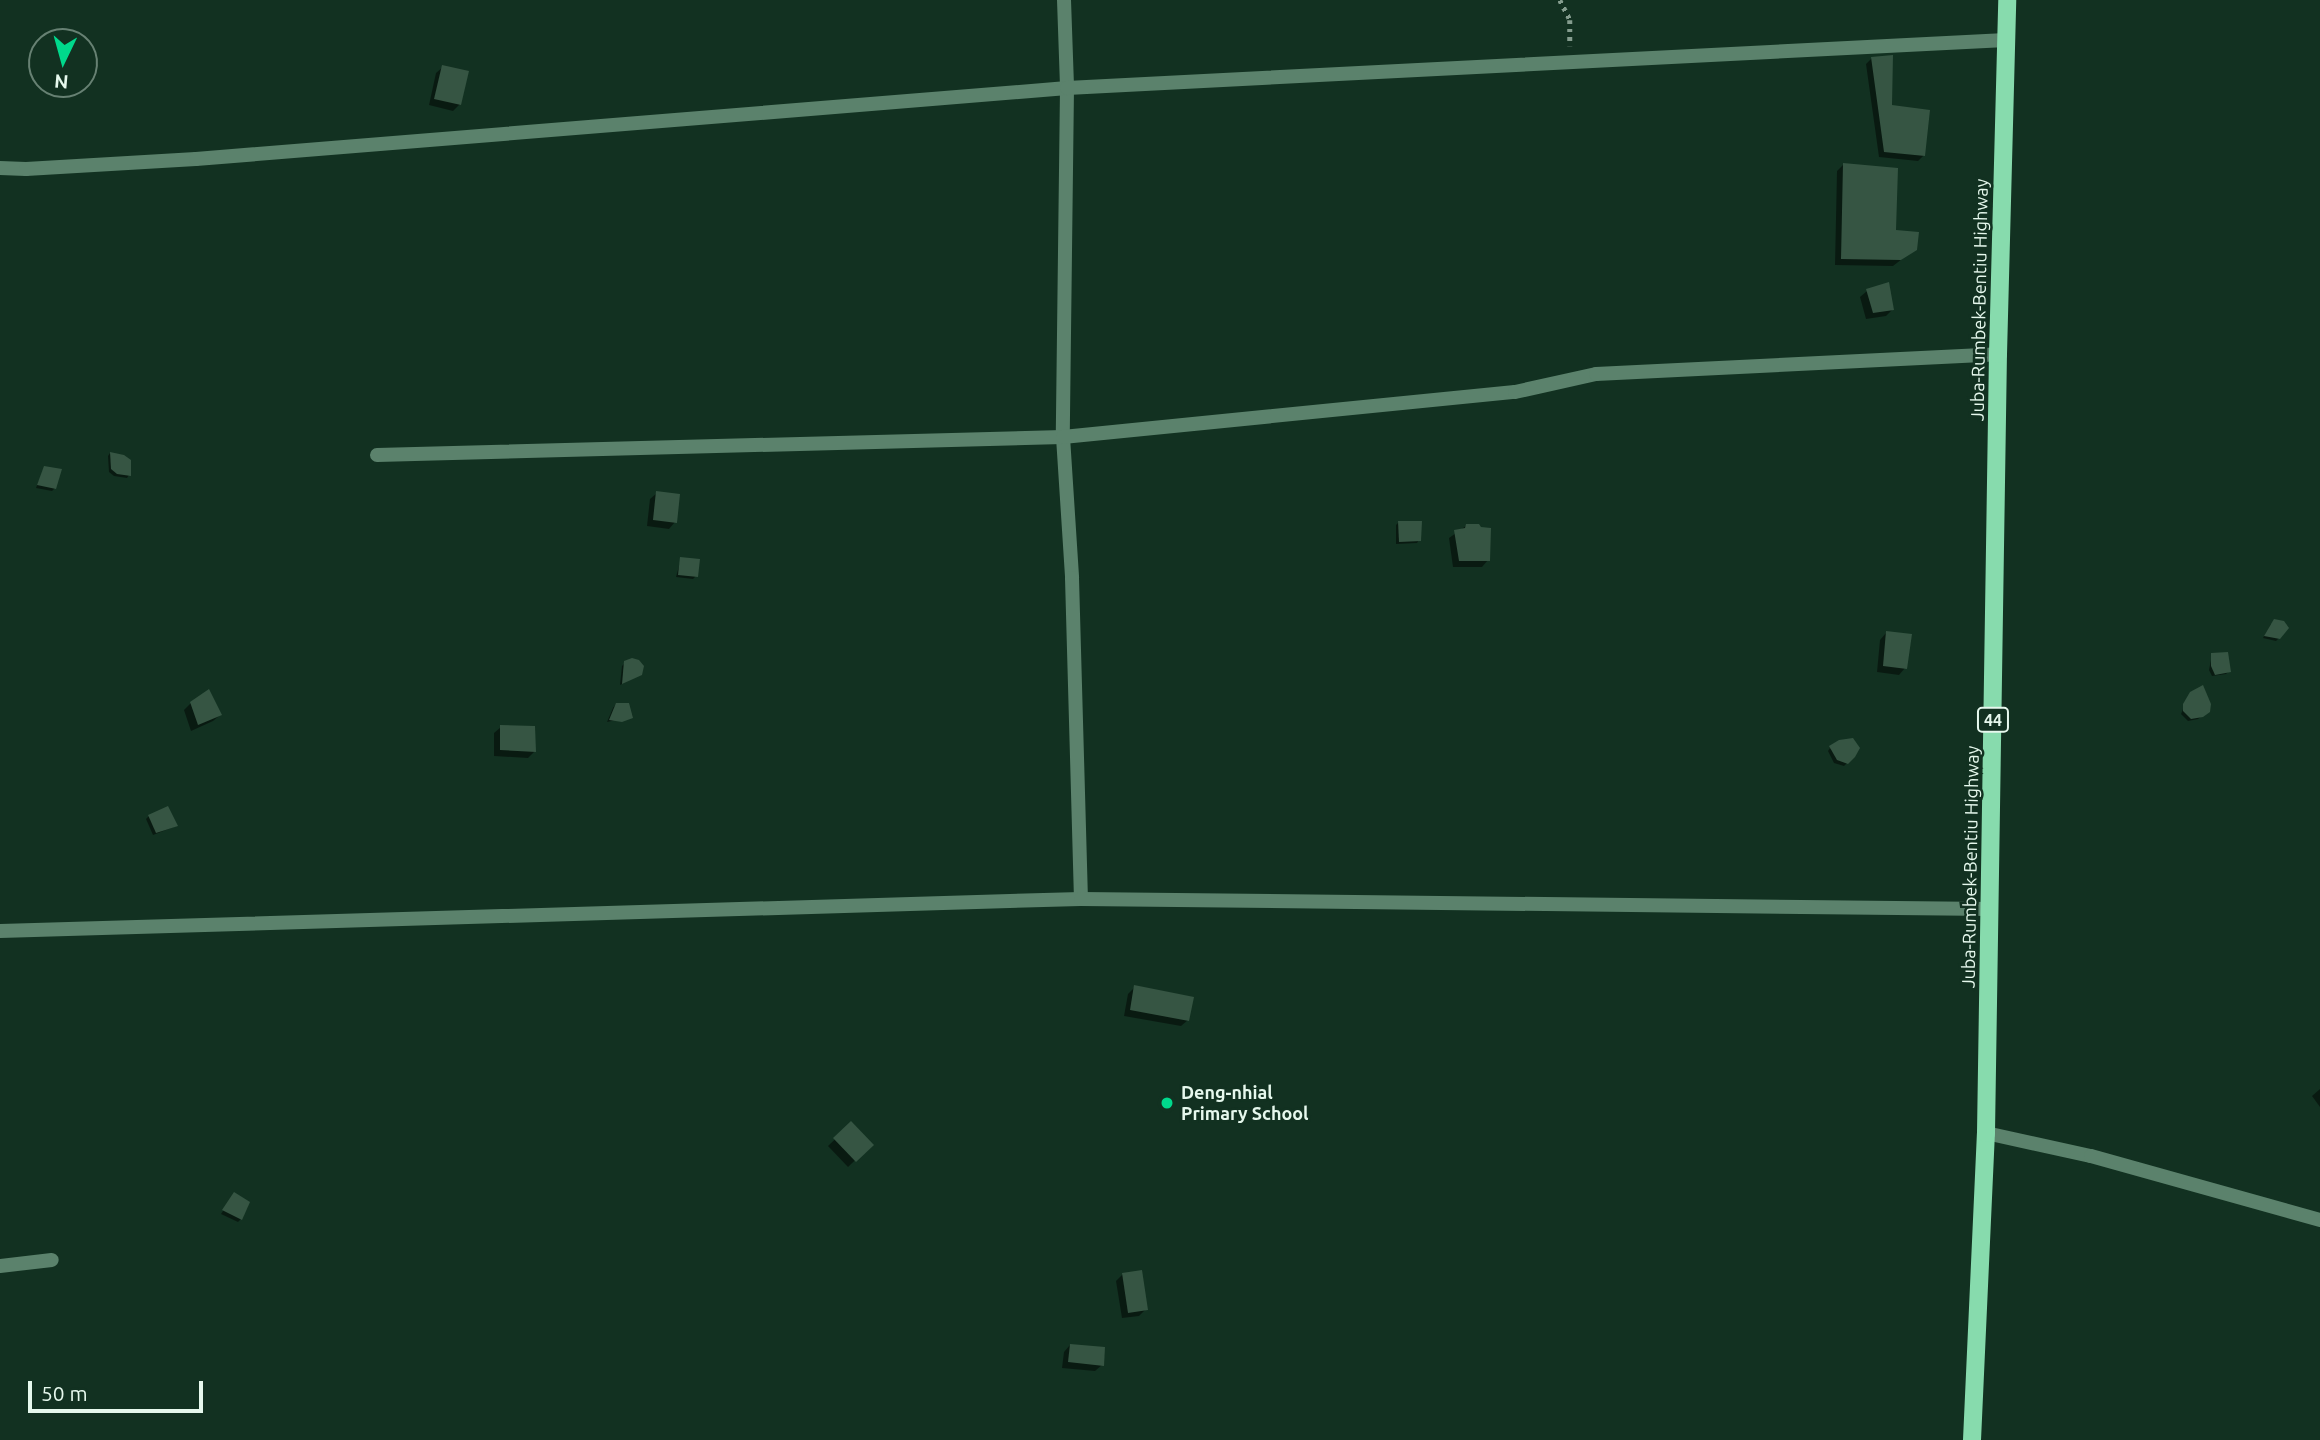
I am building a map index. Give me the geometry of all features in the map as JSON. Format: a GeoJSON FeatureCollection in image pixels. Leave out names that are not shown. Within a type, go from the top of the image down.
{"type":"FeatureCollection","features":[{"type":"Feature","properties":{"kind":"main road","name":"Juba-Rumbek-Bentiu Highway"},"geometry":{"type":"LineString","coordinates":[[1972,1440],[1986,1133],[1998,354],[2007,0]]}},
{"type":"Feature","properties":{"kind":"street"},"geometry":{"type":"LineString","coordinates":[[1064,0],[1067,88],[1063,436],[1073,592],[1081,899]]}},
{"type":"Feature","properties":{"kind":"street"},"geometry":{"type":"LineString","coordinates":[[0,168],[26,169],[196,159],[1067,88],[2006,40]]}},
{"type":"Feature","properties":{"kind":"street"},"geometry":{"type":"LineString","coordinates":[[377,455],[1063,436],[1515,392],[1596,374],[1998,354]]}},
{"type":"Feature","properties":{"kind":"street"},"geometry":{"type":"LineString","coordinates":[[0,930],[1081,899],[1991,909]]}},
{"type":"Feature","properties":{"kind":"street"},"geometry":{"type":"LineString","coordinates":[[1986,1133],[2091,1156],[2320,1220]]}},
{"type":"Feature","properties":{"kind":"street"},"geometry":{"type":"LineString","coordinates":[[0,1266],[52,1260]]}},
{"type":"Feature","properties":{"kind":"path"},"geometry":{"type":"LineString","coordinates":[[1560,0],[1570,20],[1570,61]]}},
{"type":"Feature","properties":{"kind":"building"},"geometry":{"type":"Polygon","coordinates":[[[1893,55],[1892,105],[1930,110],[1925,156],[1884,152],[1871,57],[1893,55]]]}},
{"type":"Feature","properties":{"kind":"building"},"geometry":{"type":"Polygon","coordinates":[[[442,65],[469,71],[461,105],[434,99],[442,65]]]}},
{"type":"Feature","properties":{"kind":"building"},"geometry":{"type":"Polygon","coordinates":[[[1843,163],[1898,168],[1896,230],[1919,232],[1917,250],[1901,260],[1841,259],[1843,163]]]}},
{"type":"Feature","properties":{"kind":"building"},"geometry":{"type":"Polygon","coordinates":[[[1889,282],[1894,310],[1873,313],[1866,289],[1889,282]]]}},
{"type":"Feature","properties":{"kind":"building"},"geometry":{"type":"Polygon","coordinates":[[[110,452],[124,455],[131,460],[131,476],[117,474],[111,469],[110,452]]]}},
{"type":"Feature","properties":{"kind":"building"},"geometry":{"type":"Polygon","coordinates":[[[44,466],[62,469],[56,489],[37,485],[44,466]]]}},
{"type":"Feature","properties":{"kind":"building"},"geometry":{"type":"Polygon","coordinates":[[[656,491],[680,494],[677,523],[653,520],[656,491]]]}},
{"type":"Feature","properties":{"kind":"building"},"geometry":{"type":"Polygon","coordinates":[[[1398,521],[1422,521],[1421,541],[1399,542],[1398,521]]]}},
{"type":"Feature","properties":{"kind":"building"},"geometry":{"type":"Polygon","coordinates":[[[1466,524],[1491,528],[1490,561],[1459,561],[1454,530],[1465,528],[1466,524]]]}},
{"type":"Feature","properties":{"kind":"building"},"geometry":{"type":"Polygon","coordinates":[[[680,557],[700,559],[698,577],[678,575],[680,557]]]}},
{"type":"Feature","properties":{"kind":"building"},"geometry":{"type":"Polygon","coordinates":[[[2274,619],[2284,621],[2289,628],[2280,639],[2264,636],[2274,619]]]}},
{"type":"Feature","properties":{"kind":"building"},"geometry":{"type":"Polygon","coordinates":[[[1886,631],[1912,634],[1907,669],[1883,666],[1886,631]]]}},
{"type":"Feature","properties":{"kind":"building"},"geometry":{"type":"Polygon","coordinates":[[[2228,652],[2231,672],[2215,675],[2211,666],[2211,653],[2228,652]]]}},
{"type":"Feature","properties":{"kind":"building"},"geometry":{"type":"Polygon","coordinates":[[[632,658],[639,660],[644,666],[642,675],[622,684],[624,661],[632,658]]]}},
{"type":"Feature","properties":{"kind":"building"},"geometry":{"type":"Polygon","coordinates":[[[2203,685],[2211,704],[2210,712],[2203,717],[2191,719],[2183,711],[2183,704],[2190,692],[2203,685]]]}},
{"type":"Feature","properties":{"kind":"building"},"geometry":{"type":"Polygon","coordinates":[[[209,689],[222,715],[198,725],[190,702],[209,689]]]}},
{"type":"Feature","properties":{"kind":"building"},"geometry":{"type":"Polygon","coordinates":[[[616,703],[629,703],[633,718],[622,722],[609,720],[616,703]]]}},
{"type":"Feature","properties":{"kind":"building"},"geometry":{"type":"Polygon","coordinates":[[[500,725],[535,726],[536,752],[500,750],[500,725]]]}},
{"type":"Feature","properties":{"kind":"building"},"geometry":{"type":"Polygon","coordinates":[[[1853,738],[1860,748],[1855,757],[1848,764],[1837,760],[1829,746],[1839,740],[1853,738]]]}},
{"type":"Feature","properties":{"kind":"building"},"geometry":{"type":"Polygon","coordinates":[[[168,806],[178,826],[156,833],[148,815],[168,806]]]}},
{"type":"Feature","properties":{"kind":"building"},"geometry":{"type":"Polygon","coordinates":[[[1134,985],[1194,997],[1189,1021],[1130,1010],[1134,985]]]}},
{"type":"Feature","properties":{"kind":"building"},"geometry":{"type":"Polygon","coordinates":[[[851,1121],[874,1145],[856,1162],[833,1138],[851,1121]]]}},
{"type":"Feature","properties":{"kind":"building"},"geometry":{"type":"Polygon","coordinates":[[[234,1192],[250,1202],[242,1220],[222,1210],[234,1192]]]}},
{"type":"Feature","properties":{"kind":"building"},"geometry":{"type":"Polygon","coordinates":[[[1142,1270],[1148,1310],[1128,1313],[1122,1273],[1142,1270]]]}},
{"type":"Feature","properties":{"kind":"building"},"geometry":{"type":"Polygon","coordinates":[[[1070,1344],[1105,1347],[1104,1366],[1068,1362],[1070,1344]]]}},
{"type":"Feature","properties":{"kind":"place","name":"Deng-nhial Primary School"},"geometry":{"type":"Point","coordinates":[1167,1103]}}]}
